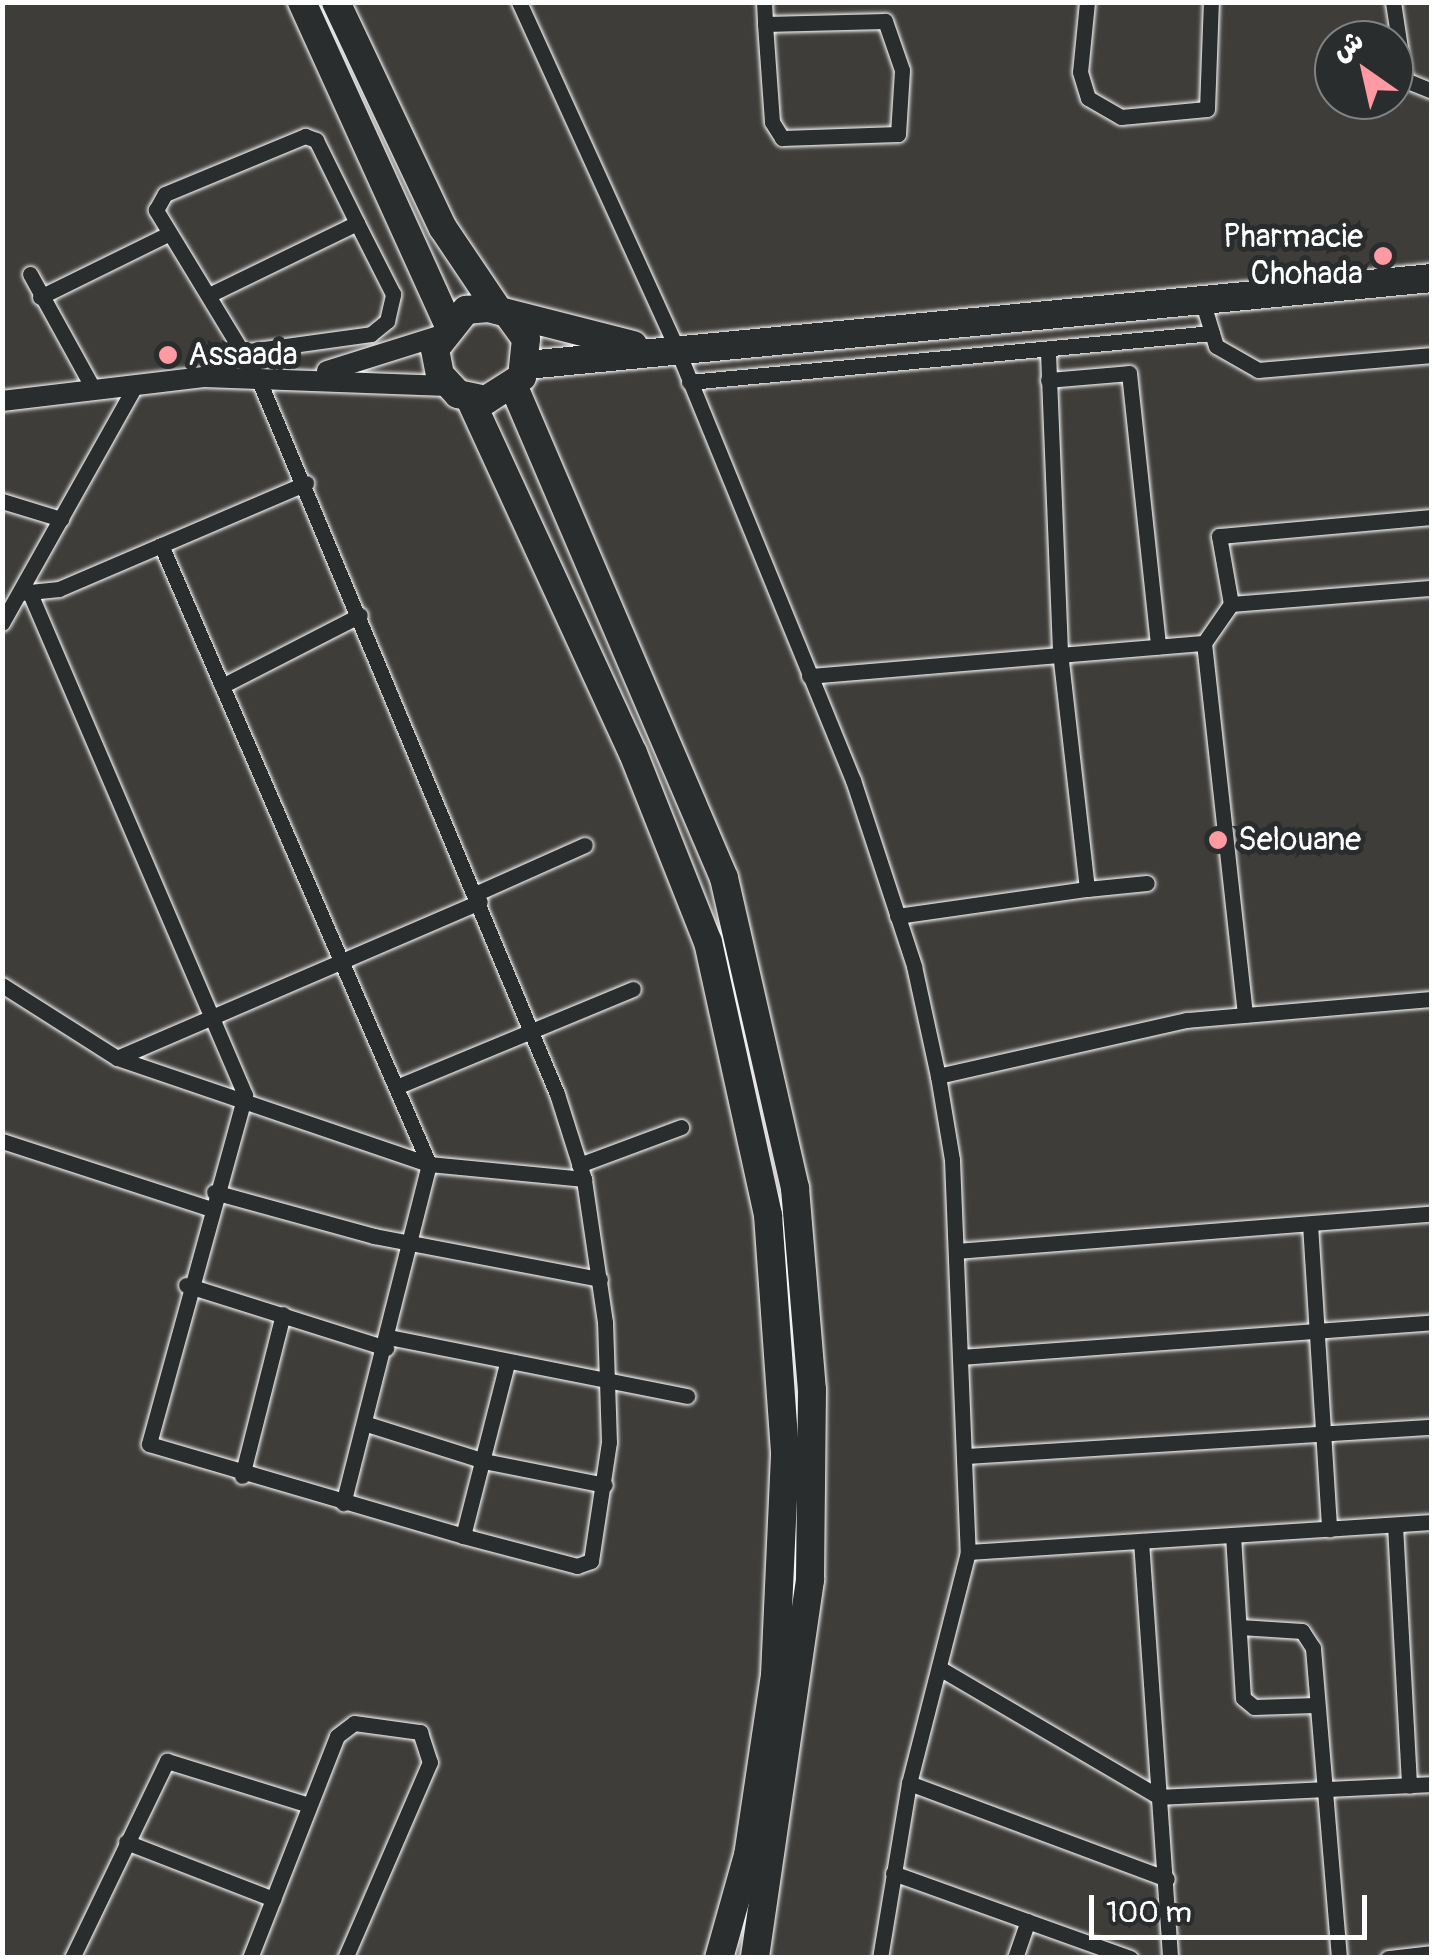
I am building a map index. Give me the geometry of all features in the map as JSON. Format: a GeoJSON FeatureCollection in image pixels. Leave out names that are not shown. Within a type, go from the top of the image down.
{"type":"FeatureCollection","features":[{"type":"Feature","properties":{"kind":"highway"},"geometry":{"type":"LineString","coordinates":[[302,2],[443,329],[436,362],[459,392],[633,753],[708,942],[768,1216],[785,1455],[775,1675],[748,1855],[719,1958]]}},
{"type":"Feature","properties":{"kind":"highway"},"geometry":{"type":"LineString","coordinates":[[336,2],[443,228],[526,339],[520,376],[724,878],[795,1188],[812,1390],[810,1580],[755,1958]]}},
{"type":"Feature","properties":{"kind":"highway"},"geometry":{"type":"LineString","coordinates":[[459,392],[520,376],[666,349],[1432,278]]}},
{"type":"Feature","properties":{"kind":"highway"},"geometry":{"type":"LineString","coordinates":[[443,329],[476,308],[666,349]]}},
{"type":"Feature","properties":{"kind":"street"},"geometry":{"type":"LineString","coordinates":[[539,2],[522,9],[666,349],[689,382],[809,676],[897,916],[938,1076],[956,1251],[968,1552],[909,1783],[880,1958]]}},
{"type":"Feature","properties":{"kind":"street"},"geometry":{"type":"LineString","coordinates":[[764,2],[772,122],[782,138],[898,134],[902,70],[886,21],[766,24]]}},
{"type":"Feature","properties":{"kind":"street"},"geometry":{"type":"LineString","coordinates":[[1087,2],[1080,72],[1088,98],[1121,117],[1206,109],[1211,2]]}},
{"type":"Feature","properties":{"kind":"street"},"geometry":{"type":"LineString","coordinates":[[1393,2],[1405,80],[1432,91]]}},
{"type":"Feature","properties":{"kind":"street"},"geometry":{"type":"LineString","coordinates":[[17,596],[211,1012],[245,1095],[186,1284],[149,1444],[242,1476],[585,1565],[605,1485],[610,1380],[600,1279],[582,1172],[533,1029],[306,483],[258,378],[242,352],[213,293],[168,234],[156,210],[165,194],[306,136],[334,166],[393,294],[387,321],[371,334],[242,352]]}},
{"type":"Feature","properties":{"kind":"street"},"geometry":{"type":"LineString","coordinates":[[213,293],[358,223]]}},
{"type":"Feature","properties":{"kind":"street"},"geometry":{"type":"LineString","coordinates":[[40,297],[168,234]]}},
{"type":"Feature","properties":{"kind":"street"},"geometry":{"type":"LineString","coordinates":[[30,274],[93,388]]}},
{"type":"Feature","properties":{"kind":"street"},"geometry":{"type":"LineString","coordinates":[[1202,300],[1212,333],[1234,362],[1258,370],[1432,355]]}},
{"type":"Feature","properties":{"kind":"street"},"geometry":{"type":"LineString","coordinates":[[310,376],[443,329]]}},
{"type":"Feature","properties":{"kind":"street"},"geometry":{"type":"LineString","coordinates":[[689,382],[1048,352],[1212,333]]}},
{"type":"Feature","properties":{"kind":"street"},"geometry":{"type":"LineString","coordinates":[[1048,352],[1060,651],[1087,889]]}},
{"type":"Feature","properties":{"kind":"street"},"geometry":{"type":"LineString","coordinates":[[1048,380],[1129,373],[1158,646]]}},
{"type":"Feature","properties":{"kind":"street"},"geometry":{"type":"LineString","coordinates":[[2,401],[137,382],[310,376],[459,392]]}},
{"type":"Feature","properties":{"kind":"street"},"geometry":{"type":"LineString","coordinates":[[2,623],[137,382]]}},
{"type":"Feature","properties":{"kind":"street"},"geometry":{"type":"LineString","coordinates":[[17,596],[161,544],[306,483]]}},
{"type":"Feature","properties":{"kind":"street"},"geometry":{"type":"LineString","coordinates":[[2,501],[61,519]]}},
{"type":"Feature","properties":{"kind":"street"},"geometry":{"type":"LineString","coordinates":[[1244,1015],[1204,643],[1230,604],[1219,536],[1431,517],[1432,531]]}},
{"type":"Feature","properties":{"kind":"street"},"geometry":{"type":"LineString","coordinates":[[161,544],[401,1085],[429,1164],[413,1244],[344,1504]]}},
{"type":"Feature","properties":{"kind":"street"},"geometry":{"type":"LineString","coordinates":[[1230,604],[1432,588]]}},
{"type":"Feature","properties":{"kind":"street"},"geometry":{"type":"LineString","coordinates":[[222,686],[360,615]]}},
{"type":"Feature","properties":{"kind":"street"},"geometry":{"type":"LineString","coordinates":[[809,676],[1060,651],[1204,643]]}},
{"type":"Feature","properties":{"kind":"street"},"geometry":{"type":"LineString","coordinates":[[117,1058],[211,1012],[479,898],[586,845]]}},
{"type":"Feature","properties":{"kind":"street"},"geometry":{"type":"LineString","coordinates":[[897,916],[1147,883]]}},
{"type":"Feature","properties":{"kind":"street"},"geometry":{"type":"LineString","coordinates":[[2,985],[117,1058],[245,1095],[429,1164],[582,1172],[680,1127]]}},
{"type":"Feature","properties":{"kind":"street"},"geometry":{"type":"LineString","coordinates":[[401,1085],[633,989]]}},
{"type":"Feature","properties":{"kind":"street"},"geometry":{"type":"LineString","coordinates":[[938,1076],[1106,1036],[1244,1015],[1432,999]]}},
{"type":"Feature","properties":{"kind":"street"},"geometry":{"type":"LineString","coordinates":[[2,1141],[211,1200],[600,1279]]}},
{"type":"Feature","properties":{"kind":"street"},"geometry":{"type":"LineString","coordinates":[[956,1251],[1432,1214]]}},
{"type":"Feature","properties":{"kind":"street"},"geometry":{"type":"LineString","coordinates":[[1310,1224],[1329,1528]]}},
{"type":"Feature","properties":{"kind":"street"},"geometry":{"type":"LineString","coordinates":[[186,1284],[387,1343],[687,1396]]}},
{"type":"Feature","properties":{"kind":"street"},"geometry":{"type":"LineString","coordinates":[[242,1476],[283,1314]]}},
{"type":"Feature","properties":{"kind":"street"},"geometry":{"type":"LineString","coordinates":[[962,1356],[1432,1322]]}},
{"type":"Feature","properties":{"kind":"street"},"geometry":{"type":"LineString","coordinates":[[463,1536],[507,1364]]}},
{"type":"Feature","properties":{"kind":"street"},"geometry":{"type":"LineString","coordinates":[[367,1424],[484,1461],[605,1485]]}},
{"type":"Feature","properties":{"kind":"street"},"geometry":{"type":"LineString","coordinates":[[966,1456],[1432,1427]]}},
{"type":"Feature","properties":{"kind":"street"},"geometry":{"type":"LineString","coordinates":[[968,1552],[1432,1522]]}},
{"type":"Feature","properties":{"kind":"street"},"geometry":{"type":"LineString","coordinates":[[1395,1524],[1409,1786]]}},
{"type":"Feature","properties":{"kind":"street"},"geometry":{"type":"LineString","coordinates":[[1233,1535],[1248,1703],[1315,1705]]}},
{"type":"Feature","properties":{"kind":"street"},"geometry":{"type":"LineString","coordinates":[[1140,1540],[1158,1797],[1168,1879],[1170,1958]]}},
{"type":"Feature","properties":{"kind":"street"},"geometry":{"type":"LineString","coordinates":[[1240,1627],[1309,1638],[1339,1958]]}},
{"type":"Feature","properties":{"kind":"street"},"geometry":{"type":"LineString","coordinates":[[941,1669],[1158,1797],[1324,1794],[1432,1784]]}},
{"type":"Feature","properties":{"kind":"street"},"geometry":{"type":"LineString","coordinates":[[250,1958],[309,1805],[344,1728],[428,1737],[430,1762],[344,1958]]}},
{"type":"Feature","properties":{"kind":"street"},"geometry":{"type":"LineString","coordinates":[[72,1958],[167,1761],[309,1805]]}},
{"type":"Feature","properties":{"kind":"street"},"geometry":{"type":"LineString","coordinates":[[909,1783],[1168,1879]]}},
{"type":"Feature","properties":{"kind":"street"},"geometry":{"type":"LineString","coordinates":[[126,1842],[274,1899]]}},
{"type":"Feature","properties":{"kind":"street"},"geometry":{"type":"LineString","coordinates":[[893,1873],[1124,1956]]}},
{"type":"Feature","properties":{"kind":"street"},"geometry":{"type":"LineString","coordinates":[[1014,1958],[1028,1921]]}},
{"type":"Feature","properties":{"kind":"street"},"geometry":{"type":"LineString","coordinates":[[1388,1958],[1426,1955]]}},
{"type":"Feature","properties":{"kind":"place","name":"Pharmacie Chohada"},"geometry":{"type":"Point","coordinates":[1383,256]}},
{"type":"Feature","properties":{"kind":"place","name":"Assaada"},"geometry":{"type":"Point","coordinates":[168,355]}},
{"type":"Feature","properties":{"kind":"place","name":"Selouane"},"geometry":{"type":"Point","coordinates":[1218,840]}}]}
